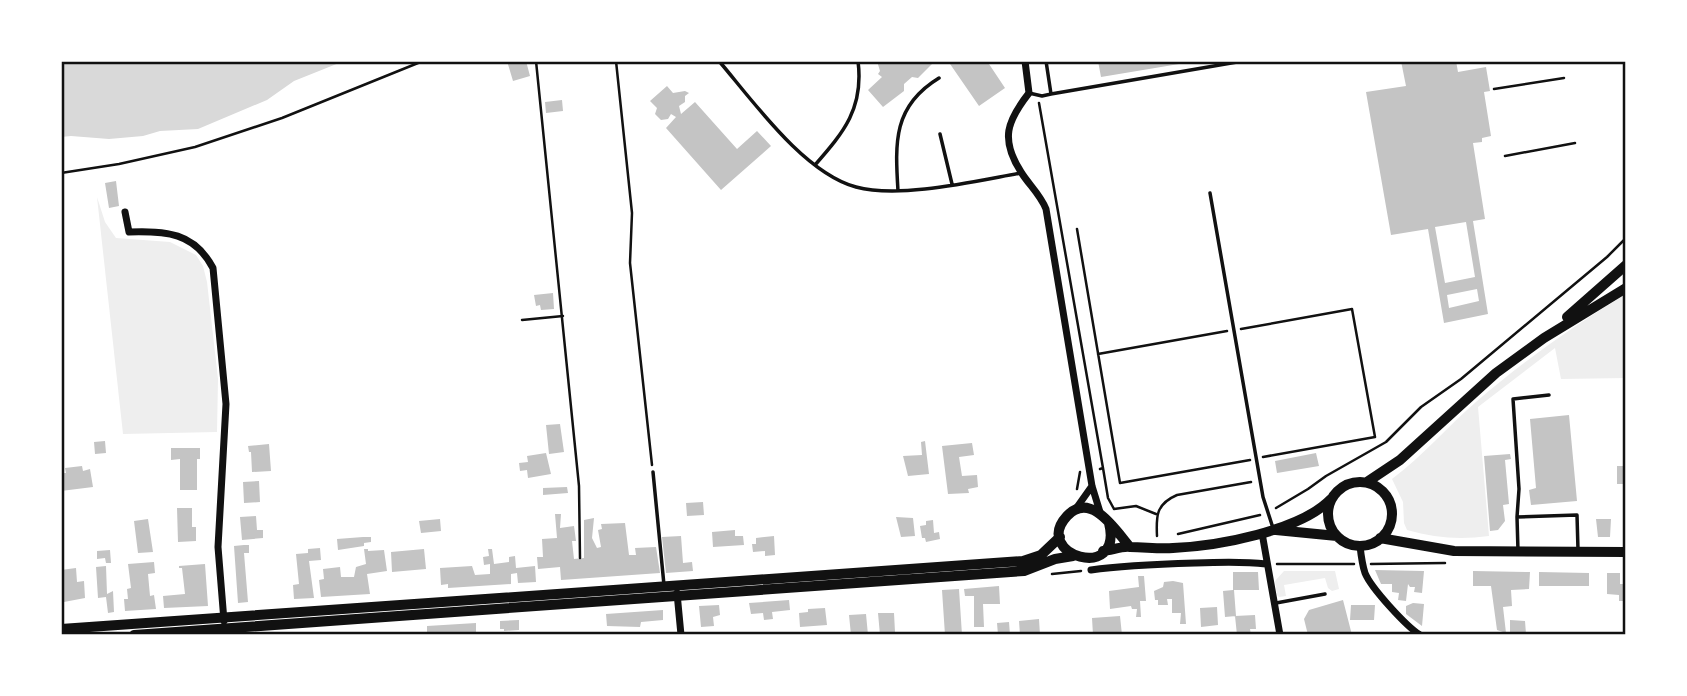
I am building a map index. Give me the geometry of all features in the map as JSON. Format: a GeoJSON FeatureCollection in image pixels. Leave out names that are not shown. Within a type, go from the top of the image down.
{"type":"FeatureCollection","features":[{"type":"Feature","properties":{"kind":"main road"},"geometry":{"type":"LineString","coordinates":[[1544,338],[1626,265]]}},
{"type":"Feature","properties":{"kind":"main road"},"geometry":{"type":"LineString","coordinates":[[61,629],[224,622],[670,591],[1024,571],[1055,559],[1073,556],[1089,559],[1103,551],[1130,547],[1178,548],[1267,531],[1314,514],[1346,484],[1367,482],[1400,460],[1496,373],[1544,338],[1626,288]]}},
{"type":"Feature","properties":{"kind":"main road"},"geometry":{"type":"LineString","coordinates":[[1267,531],[1337,536],[1352,545],[1371,544],[1380,538],[1390,524],[1391,506],[1382,491],[1367,482]]}},
{"type":"Feature","properties":{"kind":"main road"},"geometry":{"type":"LineString","coordinates":[[1331,499],[1328,506],[1329,522],[1337,536]]}},
{"type":"Feature","properties":{"kind":"main road"},"geometry":{"type":"LineString","coordinates":[[1073,556],[1060,537],[1063,521],[1075,510],[1085,508],[1100,512],[1130,547]]}},
{"type":"Feature","properties":{"kind":"main road"},"geometry":{"type":"LineString","coordinates":[[1103,551],[1110,538],[1109,523]]}},
{"type":"Feature","properties":{"kind":"main road"},"geometry":{"type":"LineString","coordinates":[[670,591],[1023,561],[1041,555],[1060,537]]}},
{"type":"Feature","properties":{"kind":"main road"},"geometry":{"type":"LineString","coordinates":[[1380,538],[1454,551],[1626,552]]}},
{"type":"Feature","properties":{"kind":"main road"},"geometry":{"type":"LineString","coordinates":[[134,635],[224,622]]}},
{"type":"Feature","properties":{"kind":"street"},"geometry":{"type":"LineString","coordinates":[[1025,61],[1029,93],[1013,114],[1008,131],[1010,150],[1021,173],[1042,199],[1046,209],[1092,486],[1100,512]]}},
{"type":"Feature","properties":{"kind":"street"},"geometry":{"type":"LineString","coordinates":[[125,212],[130,232],[162,232],[184,239],[204,252],[213,268],[226,404],[218,547],[224,622]]}},
{"type":"Feature","properties":{"kind":"street"},"geometry":{"type":"LineString","coordinates":[[1075,510],[1092,486]]}},
{"type":"Feature","properties":{"kind":"street"},"geometry":{"type":"LineString","coordinates":[[1267,531],[1266,564],[1280,635]]}},
{"type":"Feature","properties":{"kind":"street"},"geometry":{"type":"LineString","coordinates":[[1360,546],[1362,564],[1369,581],[1403,621],[1420,635]]}},
{"type":"Feature","properties":{"kind":"street"},"geometry":{"type":"LineString","coordinates":[[1091,570],[1117,566],[1245,561],[1266,564]]}},
{"type":"Feature","properties":{"kind":"street"},"geometry":{"type":"LineString","coordinates":[[670,591],[681,635]]}},
{"type":"Feature","properties":{"kind":"lane"},"geometry":{"type":"LineString","coordinates":[[719,61],[759,108],[815,165],[856,187],[898,191],[1021,173]]}},
{"type":"Feature","properties":{"kind":"lane"},"geometry":{"type":"LineString","coordinates":[[815,165],[834,145],[853,114],[859,86],[858,61]]}},
{"type":"Feature","properties":{"kind":"lane"},"geometry":{"type":"LineString","coordinates":[[1046,61],[1052,94]]}},
{"type":"Feature","properties":{"kind":"lane"},"geometry":{"type":"LineString","coordinates":[[1029,93],[1042,96],[1243,61]]}},
{"type":"Feature","properties":{"kind":"lane"},"geometry":{"type":"LineString","coordinates":[[898,191],[896,158],[901,120],[916,94],[939,78]]}},
{"type":"Feature","properties":{"kind":"lane"},"geometry":{"type":"LineString","coordinates":[[940,134],[952,184]]}},
{"type":"Feature","properties":{"kind":"lane"},"geometry":{"type":"LineString","coordinates":[[1210,193],[1267,512],[1267,531]]}},
{"type":"Feature","properties":{"kind":"lane"},"geometry":{"type":"LineString","coordinates":[[1518,552],[1519,489],[1513,399],[1549,395]]}},
{"type":"Feature","properties":{"kind":"lane"},"geometry":{"type":"LineString","coordinates":[[653,472],[670,591]]}},
{"type":"Feature","properties":{"kind":"lane"},"geometry":{"type":"LineString","coordinates":[[1517,517],[1577,515],[1578,552]]}},
{"type":"Feature","properties":{"kind":"lane"},"geometry":{"type":"LineString","coordinates":[[1274,604],[1325,594]]}},
{"type":"Feature","properties":{"kind":"path"},"geometry":{"type":"LineString","coordinates":[[61,173],[119,164],[195,147],[282,118],[423,61]]}},
{"type":"Feature","properties":{"kind":"path"},"geometry":{"type":"LineString","coordinates":[[536,61],[579,485],[580,558]]}},
{"type":"Feature","properties":{"kind":"path"},"geometry":{"type":"LineString","coordinates":[[616,61],[632,213],[630,263],[653,472]]}},
{"type":"Feature","properties":{"kind":"path"},"geometry":{"type":"LineString","coordinates":[[1494,89],[1563,78]]}},
{"type":"Feature","properties":{"kind":"path"},"geometry":{"type":"LineString","coordinates":[[1505,156],[1575,144]]}},
{"type":"Feature","properties":{"kind":"path"},"geometry":{"type":"LineString","coordinates":[[1077,229],[1098,354],[1120,483],[1375,437],[1352,309],[1098,354]]}},
{"type":"Feature","properties":{"kind":"path"},"geometry":{"type":"LineString","coordinates":[[1169,536],[1223,525],[1267,512],[1366,455],[1395,434],[1421,407],[1461,379],[1607,257],[1626,238]]}},
{"type":"Feature","properties":{"kind":"path"},"geometry":{"type":"LineString","coordinates":[[522,320],[563,316]]}},
{"type":"Feature","properties":{"kind":"path"},"geometry":{"type":"LineString","coordinates":[[1073,495],[1077,488],[1079,472],[1103,468],[1108,498],[1117,514]]}},
{"type":"Feature","properties":{"kind":"path"},"geometry":{"type":"LineString","coordinates":[[1147,537],[1157,537],[1156,514],[1167,499],[1261,480]]}},
{"type":"Feature","properties":{"kind":"path"},"geometry":{"type":"LineString","coordinates":[[1114,509],[1136,506],[1156,514]]}},
{"type":"Feature","properties":{"kind":"path"},"geometry":{"type":"LineString","coordinates":[[1266,564],[1452,562]]}},
{"type":"Feature","properties":{"kind":"path"},"geometry":{"type":"LineString","coordinates":[[1043,575],[1091,570]]}},
{"type":"Feature","properties":{"kind":"shaded area"},"geometry":{"type":"Polygon","coordinates":[[[61,61],[344,61],[294,81],[267,100],[198,129],[160,131],[143,136],[109,139],[61,137],[61,61]]]}},
{"type":"Feature","properties":{"kind":"shaded area"},"geometry":{"type":"Polygon","coordinates":[[[97,197],[105,222],[116,238],[170,242],[196,255],[203,266],[218,379],[217,432],[123,434],[97,197]]]}},
{"type":"Feature","properties":{"kind":"shaded area"},"geometry":{"type":"Polygon","coordinates":[[[1626,294],[1626,378],[1561,379],[1555,348],[1478,407],[1489,536],[1448,538],[1407,530],[1403,502],[1392,479],[1511,373],[1626,294]]]}},
{"type":"Feature","properties":{"kind":"shaded area"},"geometry":{"type":"Polygon","coordinates":[[[1284,571],[1335,571],[1339,589],[1332,591],[1328,588],[1325,578],[1284,585],[1286,596],[1279,597],[1275,581],[1284,571]]]}},
{"type":"Feature","properties":{"kind":"building"},"geometry":{"type":"Polygon","coordinates":[[[507,61],[526,61],[530,76],[513,81],[507,61]]]}},
{"type":"Feature","properties":{"kind":"building"},"geometry":{"type":"Polygon","coordinates":[[[877,61],[935,61],[918,78],[912,77],[904,84],[904,91],[883,107],[868,90],[882,77],[878,74],[880,71],[877,61]]]}},
{"type":"Feature","properties":{"kind":"building"},"geometry":{"type":"Polygon","coordinates":[[[948,61],[987,61],[1005,88],[979,106],[948,61]]]}},
{"type":"Feature","properties":{"kind":"building"},"geometry":{"type":"Polygon","coordinates":[[[1098,61],[1185,61],[1185,63],[1101,77],[1098,61]]]}},
{"type":"Feature","properties":{"kind":"building"},"geometry":{"type":"Polygon","coordinates":[[[1401,61],[1456,61],[1458,72],[1486,67],[1490,91],[1484,92],[1491,136],[1482,138],[1482,142],[1473,143],[1485,219],[1473,221],[1488,314],[1444,323],[1428,229],[1391,235],[1366,92],[1406,86],[1401,61]],[[1466,222],[1435,227],[1445,283],[1475,277],[1466,222]],[[1477,289],[1447,295],[1449,308],[1479,301],[1477,289]]]}},
{"type":"Feature","properties":{"kind":"building"},"geometry":{"type":"Polygon","coordinates":[[[667,86],[673,93],[689,93],[685,96],[685,102],[679,106],[681,114],[695,102],[737,149],[757,131],[771,146],[721,190],[666,128],[676,117],[671,114],[668,119],[661,120],[655,114],[657,108],[650,101],[667,86]]]}},
{"type":"Feature","properties":{"kind":"building"},"geometry":{"type":"Polygon","coordinates":[[[562,100],[563,111],[546,113],[545,102],[562,100]]]}},
{"type":"Feature","properties":{"kind":"building"},"geometry":{"type":"Polygon","coordinates":[[[116,181],[119,206],[109,208],[105,183],[116,181]]]}},
{"type":"Feature","properties":{"kind":"building"},"geometry":{"type":"Polygon","coordinates":[[[553,293],[554,309],[541,310],[540,305],[536,306],[534,295],[553,293]]]}},
{"type":"Feature","properties":{"kind":"building"},"geometry":{"type":"Polygon","coordinates":[[[1569,415],[1577,501],[1531,505],[1529,490],[1536,488],[1530,419],[1569,415]]]}},
{"type":"Feature","properties":{"kind":"building"},"geometry":{"type":"Polygon","coordinates":[[[560,424],[564,452],[549,454],[546,425],[560,424]]]}},
{"type":"Feature","properties":{"kind":"building"},"geometry":{"type":"Polygon","coordinates":[[[105,441],[106,453],[95,454],[94,442],[105,441]]]}},
{"type":"Feature","properties":{"kind":"building"},"geometry":{"type":"Polygon","coordinates":[[[925,441],[929,474],[908,476],[903,456],[922,455],[921,442],[925,441]]]}},
{"type":"Feature","properties":{"kind":"building"},"geometry":{"type":"Polygon","coordinates":[[[972,443],[974,455],[959,457],[962,476],[977,475],[978,487],[968,489],[969,493],[948,494],[942,446],[972,443]]]}},
{"type":"Feature","properties":{"kind":"building"},"geometry":{"type":"Polygon","coordinates":[[[269,444],[271,471],[252,472],[248,446],[269,444]]]}},
{"type":"Feature","properties":{"kind":"building"},"geometry":{"type":"Polygon","coordinates":[[[171,448],[200,448],[200,459],[197,459],[197,490],[180,490],[180,459],[171,460],[171,448]]]}},
{"type":"Feature","properties":{"kind":"building"},"geometry":{"type":"Polygon","coordinates":[[[546,453],[551,474],[528,478],[527,470],[520,471],[519,463],[528,462],[527,456],[546,453]]]}},
{"type":"Feature","properties":{"kind":"building"},"geometry":{"type":"Polygon","coordinates":[[[1316,453],[1319,466],[1277,473],[1275,461],[1316,453]]]}},
{"type":"Feature","properties":{"kind":"building"},"geometry":{"type":"Polygon","coordinates":[[[1510,454],[1511,459],[1505,460],[1509,504],[1503,505],[1505,521],[1498,530],[1490,531],[1484,456],[1510,454]]]}},
{"type":"Feature","properties":{"kind":"building"},"geometry":{"type":"Polygon","coordinates":[[[82,466],[83,471],[90,469],[93,487],[61,491],[61,473],[66,473],[65,468],[82,466]]]}},
{"type":"Feature","properties":{"kind":"building"},"geometry":{"type":"Polygon","coordinates":[[[1617,466],[1626,466],[1626,484],[1617,484],[1617,466]]]}},
{"type":"Feature","properties":{"kind":"building"},"geometry":{"type":"Polygon","coordinates":[[[259,481],[260,502],[244,503],[243,482],[259,481]]]}},
{"type":"Feature","properties":{"kind":"building"},"geometry":{"type":"Polygon","coordinates":[[[567,487],[568,493],[543,495],[543,488],[567,487]]]}},
{"type":"Feature","properties":{"kind":"building"},"geometry":{"type":"Polygon","coordinates":[[[703,502],[704,515],[687,516],[686,503],[703,502]]]}},
{"type":"Feature","properties":{"kind":"building"},"geometry":{"type":"Polygon","coordinates":[[[177,508],[192,508],[192,527],[196,527],[196,541],[178,542],[177,508]]]}},
{"type":"Feature","properties":{"kind":"building"},"geometry":{"type":"Polygon","coordinates":[[[555,514],[561,514],[560,528],[574,526],[574,559],[584,558],[584,520],[594,518],[592,538],[597,548],[601,547],[598,530],[602,529],[601,524],[625,523],[629,555],[636,555],[635,548],[656,547],[660,573],[561,580],[560,567],[538,569],[537,557],[543,557],[542,539],[557,538],[555,514]]]}},
{"type":"Feature","properties":{"kind":"building"},"geometry":{"type":"Polygon","coordinates":[[[256,516],[257,530],[263,530],[263,538],[242,540],[240,517],[256,516]]]}},
{"type":"Feature","properties":{"kind":"building"},"geometry":{"type":"Polygon","coordinates":[[[896,517],[913,518],[915,536],[901,537],[896,517]]]}},
{"type":"Feature","properties":{"kind":"building"},"geometry":{"type":"Polygon","coordinates":[[[148,519],[153,552],[138,553],[134,521],[148,519]]]}},
{"type":"Feature","properties":{"kind":"building"},"geometry":{"type":"Polygon","coordinates":[[[440,519],[441,531],[421,533],[419,521],[440,519]]]}},
{"type":"Feature","properties":{"kind":"building"},"geometry":{"type":"Polygon","coordinates":[[[1596,519],[1611,519],[1610,537],[1598,537],[1596,519]]]}},
{"type":"Feature","properties":{"kind":"building"},"geometry":{"type":"Polygon","coordinates":[[[933,520],[934,533],[939,532],[940,539],[926,542],[925,538],[922,538],[920,526],[933,520]]]}},
{"type":"Feature","properties":{"kind":"building"},"geometry":{"type":"Polygon","coordinates":[[[735,530],[735,536],[743,536],[744,545],[713,547],[712,532],[735,530]]]}},
{"type":"Feature","properties":{"kind":"building"},"geometry":{"type":"Polygon","coordinates":[[[681,536],[683,563],[692,562],[693,571],[666,573],[662,537],[681,536]]]}},
{"type":"Feature","properties":{"kind":"building"},"geometry":{"type":"Polygon","coordinates":[[[774,536],[775,555],[765,556],[765,551],[753,552],[752,544],[756,544],[756,538],[774,536]]]}},
{"type":"Feature","properties":{"kind":"building"},"geometry":{"type":"Polygon","coordinates":[[[371,537],[371,542],[364,543],[364,546],[338,550],[337,539],[371,537]]]}},
{"type":"Feature","properties":{"kind":"building"},"geometry":{"type":"Polygon","coordinates":[[[249,545],[249,553],[244,553],[248,602],[238,603],[234,546],[249,545]]]}},
{"type":"Feature","properties":{"kind":"building"},"geometry":{"type":"Polygon","coordinates":[[[320,548],[321,560],[309,561],[314,598],[294,599],[293,585],[299,584],[296,554],[320,548]]]}},
{"type":"Feature","properties":{"kind":"building"},"geometry":{"type":"Polygon","coordinates":[[[364,549],[384,550],[387,571],[367,574],[370,594],[321,597],[319,580],[324,579],[323,569],[340,567],[341,577],[354,577],[356,567],[366,564],[364,549]]]}},
{"type":"Feature","properties":{"kind":"building"},"geometry":{"type":"Polygon","coordinates":[[[424,549],[426,569],[392,572],[391,552],[424,549]]]}},
{"type":"Feature","properties":{"kind":"building"},"geometry":{"type":"Polygon","coordinates":[[[488,549],[492,549],[494,564],[509,562],[509,557],[515,556],[516,568],[535,566],[536,582],[518,583],[517,573],[511,574],[511,584],[448,588],[448,584],[441,585],[440,568],[472,566],[475,575],[490,574],[490,564],[484,565],[483,557],[489,556],[488,549]]]}},
{"type":"Feature","properties":{"kind":"building"},"geometry":{"type":"Polygon","coordinates":[[[110,550],[111,563],[106,563],[105,558],[97,559],[97,551],[110,550]]]}},
{"type":"Feature","properties":{"kind":"building"},"geometry":{"type":"Polygon","coordinates":[[[154,562],[155,573],[148,574],[150,596],[154,595],[156,609],[125,611],[124,599],[128,599],[127,589],[131,588],[128,564],[154,562]]]}},
{"type":"Feature","properties":{"kind":"building"},"geometry":{"type":"Polygon","coordinates":[[[205,564],[208,606],[164,608],[163,596],[185,594],[182,568],[179,566],[205,564]]]}},
{"type":"Feature","properties":{"kind":"building"},"geometry":{"type":"Polygon","coordinates":[[[106,566],[107,594],[113,591],[114,612],[108,613],[106,597],[98,598],[96,567],[106,566]]]}},
{"type":"Feature","properties":{"kind":"building"},"geometry":{"type":"Polygon","coordinates":[[[76,568],[77,582],[84,581],[85,598],[64,602],[61,600],[61,570],[76,568]]]}},
{"type":"Feature","properties":{"kind":"building"},"geometry":{"type":"Polygon","coordinates":[[[1375,570],[1424,571],[1422,593],[1414,592],[1415,587],[1408,584],[1406,601],[1398,600],[1399,593],[1392,592],[1392,584],[1381,584],[1375,570]]]}},
{"type":"Feature","properties":{"kind":"building"},"geometry":{"type":"Polygon","coordinates":[[[1473,571],[1530,572],[1529,589],[1511,590],[1512,606],[1503,607],[1506,633],[1497,630],[1491,586],[1473,586],[1473,571]]]}},
{"type":"Feature","properties":{"kind":"building"},"geometry":{"type":"Polygon","coordinates":[[[1233,572],[1258,572],[1259,590],[1234,590],[1236,616],[1225,617],[1223,591],[1233,590],[1233,572]]]}},
{"type":"Feature","properties":{"kind":"building"},"geometry":{"type":"Polygon","coordinates":[[[1539,572],[1589,573],[1589,586],[1539,586],[1539,572]]]}},
{"type":"Feature","properties":{"kind":"building"},"geometry":{"type":"Polygon","coordinates":[[[1607,573],[1620,573],[1620,584],[1626,584],[1626,601],[1619,601],[1619,595],[1607,594],[1607,573]]]}},
{"type":"Feature","properties":{"kind":"building"},"geometry":{"type":"Polygon","coordinates":[[[1138,576],[1144,576],[1146,601],[1140,601],[1141,617],[1136,617],[1137,609],[1132,609],[1131,606],[1110,609],[1109,591],[1139,587],[1138,576]]]}},
{"type":"Feature","properties":{"kind":"building"},"geometry":{"type":"Polygon","coordinates":[[[1164,582],[1183,583],[1186,624],[1180,624],[1181,613],[1172,613],[1172,599],[1167,599],[1168,605],[1158,605],[1158,600],[1155,600],[1154,591],[1163,587],[1164,582]]]}},
{"type":"Feature","properties":{"kind":"building"},"geometry":{"type":"Polygon","coordinates":[[[999,586],[1000,604],[983,604],[984,627],[974,627],[974,596],[965,596],[964,589],[999,586]]]}},
{"type":"Feature","properties":{"kind":"building"},"geometry":{"type":"Polygon","coordinates":[[[959,589],[962,635],[945,635],[942,590],[959,589]]]}},
{"type":"Feature","properties":{"kind":"building"},"geometry":{"type":"Polygon","coordinates":[[[789,600],[790,610],[772,612],[773,619],[764,620],[763,613],[751,614],[749,603],[789,600]]]}},
{"type":"Feature","properties":{"kind":"building"},"geometry":{"type":"Polygon","coordinates":[[[1343,600],[1352,635],[1308,635],[1304,619],[1309,610],[1343,600]]]}},
{"type":"Feature","properties":{"kind":"building"},"geometry":{"type":"Polygon","coordinates":[[[1413,603],[1424,604],[1422,626],[1406,614],[1406,606],[1413,603]]]}},
{"type":"Feature","properties":{"kind":"building"},"geometry":{"type":"Polygon","coordinates":[[[719,605],[720,615],[713,617],[714,626],[701,627],[699,606],[719,605]]]}},
{"type":"Feature","properties":{"kind":"building"},"geometry":{"type":"Polygon","coordinates":[[[1351,605],[1375,605],[1374,620],[1350,620],[1351,605]]]}},
{"type":"Feature","properties":{"kind":"building"},"geometry":{"type":"Polygon","coordinates":[[[1217,607],[1218,625],[1201,627],[1200,608],[1217,607]]]}},
{"type":"Feature","properties":{"kind":"building"},"geometry":{"type":"Polygon","coordinates":[[[825,608],[827,625],[800,627],[799,613],[808,612],[808,609],[825,608]]]}},
{"type":"Feature","properties":{"kind":"building"},"geometry":{"type":"Polygon","coordinates":[[[663,610],[663,620],[641,622],[640,627],[607,626],[606,614],[663,610]]]}},
{"type":"Feature","properties":{"kind":"building"},"geometry":{"type":"Polygon","coordinates":[[[878,613],[894,613],[895,632],[901,632],[901,635],[880,635],[878,613]]]}},
{"type":"Feature","properties":{"kind":"building"},"geometry":{"type":"Polygon","coordinates":[[[866,614],[868,635],[851,635],[849,615],[866,614]]]}},
{"type":"Feature","properties":{"kind":"building"},"geometry":{"type":"Polygon","coordinates":[[[1255,615],[1256,629],[1250,629],[1251,635],[1237,635],[1235,616],[1255,615]]]}},
{"type":"Feature","properties":{"kind":"building"},"geometry":{"type":"Polygon","coordinates":[[[1120,616],[1122,635],[1093,635],[1092,618],[1120,616]]]}},
{"type":"Feature","properties":{"kind":"building"},"geometry":{"type":"Polygon","coordinates":[[[1039,619],[1040,635],[1020,635],[1019,621],[1039,619]]]}},
{"type":"Feature","properties":{"kind":"building"},"geometry":{"type":"Polygon","coordinates":[[[519,620],[519,630],[500,629],[500,621],[519,620]]]}},
{"type":"Feature","properties":{"kind":"building"},"geometry":{"type":"Polygon","coordinates":[[[1510,620],[1525,621],[1526,634],[1510,633],[1510,620]]]}},
{"type":"Feature","properties":{"kind":"building"},"geometry":{"type":"Polygon","coordinates":[[[1009,622],[1010,635],[998,635],[997,623],[1009,622]]]}},
{"type":"Feature","properties":{"kind":"building"},"geometry":{"type":"Polygon","coordinates":[[[476,623],[476,633],[427,635],[427,626],[476,623]]]}}]}
